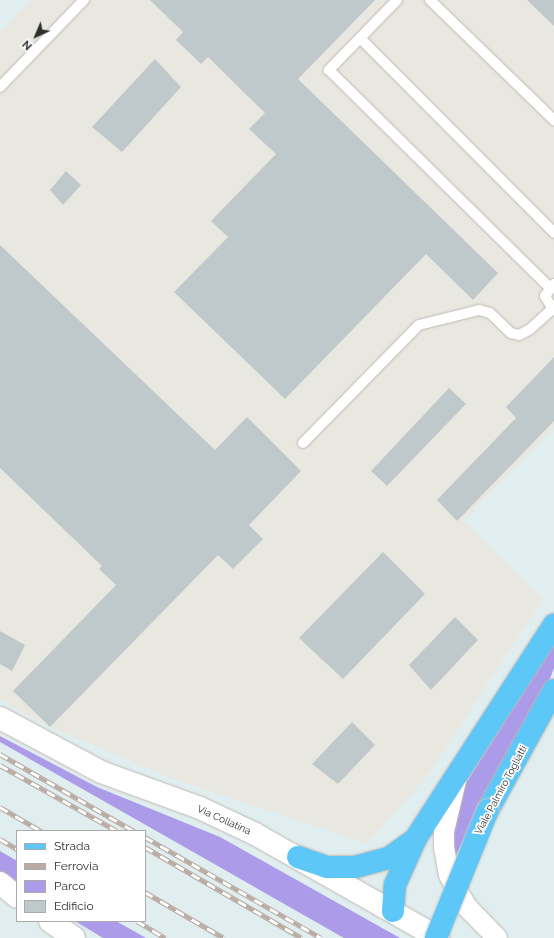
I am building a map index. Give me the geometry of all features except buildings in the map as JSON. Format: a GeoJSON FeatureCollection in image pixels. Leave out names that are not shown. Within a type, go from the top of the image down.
{"type":"FeatureCollection","features":[{"type":"Feature","properties":{"kind":"main road"},"geometry":{"type":"LineString","coordinates":[[393,911],[396,881],[416,838],[554,625]]}},
{"type":"Feature","properties":{"kind":"main road","name":"Viale Palmiro Togliatti"},"geometry":{"type":"LineString","coordinates":[[436,938],[488,810],[554,690]]}},
{"type":"Feature","properties":{"kind":"main road"},"geometry":{"type":"LineString","coordinates":[[298,857],[327,867],[356,867],[389,858],[416,838]]}},
{"type":"Feature","properties":{"kind":"street","name":"Via Collatina"},"geometry":{"type":"LineString","coordinates":[[0,718],[89,766],[200,808],[298,857],[439,938]]}},
{"type":"Feature","properties":{"kind":"street"},"geometry":{"type":"LineString","coordinates":[[459,772],[444,831],[446,861],[452,882],[460,896],[497,938]]}},
{"type":"Feature","properties":{"kind":"street"},"geometry":{"type":"LineString","coordinates":[[0,883],[16,896]]}},
{"type":"Feature","properties":{"kind":"street"},"geometry":{"type":"LineString","coordinates":[[51,922],[74,938]]}},
{"type":"Feature","properties":{"kind":"lane"},"geometry":{"type":"LineString","coordinates":[[0,87],[84,0]]}},
{"type":"Feature","properties":{"kind":"lane"},"geometry":{"type":"LineString","coordinates":[[302,443],[418,326],[479,310],[490,313],[510,333],[520,335],[529,330],[553,310],[545,296],[552,286],[329,70],[397,0]]}},
{"type":"Feature","properties":{"kind":"lane"},"geometry":{"type":"LineString","coordinates":[[430,0],[554,120]]}},
{"type":"Feature","properties":{"kind":"lane"},"geometry":{"type":"LineString","coordinates":[[360,38],[554,233]]}},
{"type":"Feature","properties":{"kind":"shaded area"},"geometry":{"type":"Polygon","coordinates":[[[31,0],[554,0],[554,428],[463,520],[543,599],[423,781],[367,843],[174,779],[50,727],[0,700],[0,32],[31,0]]]}},
{"type":"Feature","properties":{"kind":"green space"},"geometry":{"type":"Polygon","coordinates":[[[554,643],[554,668],[548,684],[490,787],[452,864],[450,852],[464,786],[554,643]]]}},
{"type":"Feature","properties":{"kind":"green space"},"geometry":{"type":"Polygon","coordinates":[[[0,736],[97,787],[220,837],[400,938],[344,938],[0,742],[0,736]]]}},
{"type":"Feature","properties":{"kind":"green space"},"geometry":{"type":"Polygon","coordinates":[[[0,851],[16,860],[16,885],[0,872],[0,851]]]}},
{"type":"Feature","properties":{"kind":"green space"},"geometry":{"type":"Polygon","coordinates":[[[77,922],[118,922],[146,938],[103,938],[77,922]]]}},
{"type":"Feature","properties":{"kind":"railway"},"geometry":{"type":"LineString","coordinates":[[0,754],[132,830]]}},
{"type":"Feature","properties":{"kind":"railway"},"geometry":{"type":"LineString","coordinates":[[0,765],[115,830]]}},
{"type":"Feature","properties":{"kind":"railway"},"geometry":{"type":"LineString","coordinates":[[0,807],[39,830]]}},
{"type":"Feature","properties":{"kind":"railway"},"geometry":{"type":"LineString","coordinates":[[146,838],[321,938]]}},
{"type":"Feature","properties":{"kind":"railway"},"geometry":{"type":"LineString","coordinates":[[0,839],[16,848]]}},
{"type":"Feature","properties":{"kind":"railway"},"geometry":{"type":"LineString","coordinates":[[146,848],[302,938]]}},
{"type":"Feature","properties":{"kind":"railway"},"geometry":{"type":"LineString","coordinates":[[146,893],[224,938]]}},
{"type":"Feature","properties":{"kind":"railway"},"geometry":{"type":"LineString","coordinates":[[139,922],[165,938]]}}]}
